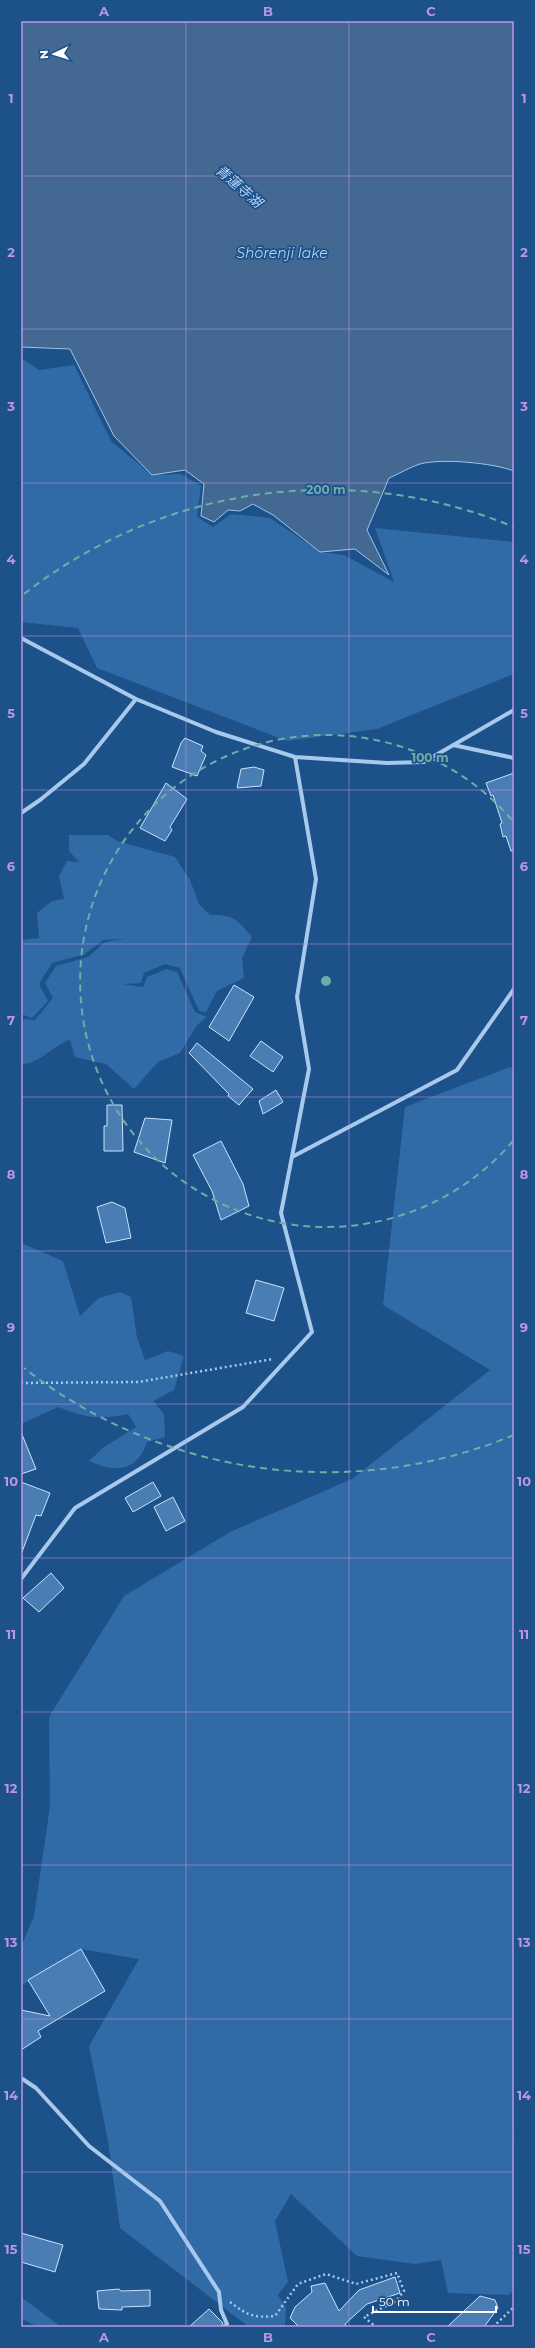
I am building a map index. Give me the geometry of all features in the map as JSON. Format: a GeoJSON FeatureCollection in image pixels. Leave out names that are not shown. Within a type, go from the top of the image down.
{"type":"FeatureCollection","features":[{"type":"Feature","properties":{"kind":"street"},"geometry":{"type":"LineString","coordinates":[[21,638],[136,699],[216,732],[295,757],[387,763],[424,762],[514,710]]}},
{"type":"Feature","properties":{"kind":"street"},"geometry":{"type":"LineString","coordinates":[[21,813],[40,800],[84,764],[136,699]]}},
{"type":"Feature","properties":{"kind":"street"},"geometry":{"type":"LineString","coordinates":[[453,744],[514,758]]}},
{"type":"Feature","properties":{"kind":"street"},"geometry":{"type":"LineString","coordinates":[[21,1579],[75,1508],[243,1407],[312,1332],[281,1213],[309,1069],[297,997],[316,879],[295,757]]}},
{"type":"Feature","properties":{"kind":"street"},"geometry":{"type":"LineString","coordinates":[[292,1157],[457,1070],[514,989]]}},
{"type":"Feature","properties":{"kind":"street"},"geometry":{"type":"LineString","coordinates":[[21,2078],[36,2088],[89,2146],[160,2201],[219,2292],[221,2310],[227,2324],[224,2327]]}},
{"type":"Feature","properties":{"kind":"path"},"geometry":{"type":"LineString","coordinates":[[21,1383],[138,1382],[289,1357]]}},
{"type":"Feature","properties":{"kind":"path"},"geometry":{"type":"LineString","coordinates":[[219,2292],[245,2314],[259,2318],[275,2316],[298,2284],[326,2274],[356,2284],[397,2273],[404,2291],[396,2301],[364,2317],[376,2327]]}},
{"type":"Feature","properties":{"kind":"path"},"geometry":{"type":"LineString","coordinates":[[493,2327],[514,2307]]}},
{"type":"Feature","properties":{"kind":"shaded area"},"geometry":{"type":"Polygon","coordinates":[[[21,358],[39,370],[74,365],[111,441],[152,475],[181,474],[201,486],[197,517],[213,527],[231,514],[270,518],[320,552],[344,555],[394,582],[375,528],[514,542],[514,674],[377,729],[287,741],[97,668],[78,628],[21,622],[21,358]]]}},
{"type":"Feature","properties":{"kind":"shaded area"},"geometry":{"type":"Polygon","coordinates":[[[69,835],[108,835],[117,841],[175,857],[190,880],[199,904],[210,915],[230,917],[239,922],[252,937],[242,958],[244,978],[217,991],[206,1012],[199,1011],[180,968],[165,964],[144,973],[141,983],[123,984],[143,987],[147,977],[167,969],[177,972],[195,1012],[207,1017],[197,1025],[180,1053],[158,1062],[134,1089],[106,1064],[75,1057],[70,1040],[34,1061],[21,1064],[21,1019],[35,1020],[53,998],[45,983],[56,966],[88,957],[105,942],[125,939],[103,940],[85,954],[52,963],[39,984],[48,1001],[32,1018],[21,1014],[21,940],[39,938],[37,913],[52,901],[64,899],[59,876],[67,861],[79,862],[69,851],[69,835]]]}},
{"type":"Feature","properties":{"kind":"shaded area"},"geometry":{"type":"Polygon","coordinates":[[[510,1067],[514,1069],[514,2127],[512,2136],[514,2138],[514,2289],[509,2295],[448,2293],[441,2260],[415,2264],[357,2256],[291,2194],[275,2221],[288,2282],[278,2295],[286,2308],[285,2327],[249,2327],[120,2228],[108,2141],[89,2046],[139,1959],[81,1949],[21,1986],[21,1947],[34,1916],[50,1806],[49,1717],[124,1596],[230,1532],[352,1479],[490,1370],[383,1305],[405,1107],[510,1067]]]}},
{"type":"Feature","properties":{"kind":"shaded area"},"geometry":{"type":"Polygon","coordinates":[[[21,1243],[63,1261],[80,1316],[99,1298],[120,1292],[131,1297],[137,1338],[145,1360],[168,1351],[184,1356],[174,1390],[153,1401],[164,1414],[165,1437],[147,1442],[143,1452],[131,1464],[116,1468],[99,1465],[89,1461],[104,1447],[136,1427],[128,1414],[108,1417],[92,1417],[77,1414],[58,1407],[21,1424],[21,1243]]]}},
{"type":"Feature","properties":{"kind":"shaded area"},"geometry":{"type":"Polygon","coordinates":[[[21,2297],[60,2326],[36,2326],[21,2318],[21,2297]]]}},
{"type":"Feature","properties":{"kind":"water","name":"Shōrenji lake"},"geometry":{"type":"Polygon","coordinates":[[[21,21],[514,21],[514,471],[505,468],[467,462],[441,461],[420,464],[389,478],[367,530],[389,575],[355,549],[320,552],[273,515],[253,504],[240,511],[228,510],[214,522],[201,516],[204,484],[185,470],[152,475],[114,436],[70,349],[21,347],[21,21]]]}},
{"type":"Feature","properties":{"kind":"building"},"geometry":{"type":"Polygon","coordinates":[[[185,738],[203,746],[201,751],[206,755],[197,776],[172,767],[181,743],[185,738]]]}},
{"type":"Feature","properties":{"kind":"building"},"geometry":{"type":"Polygon","coordinates":[[[254,767],[264,770],[261,786],[237,788],[241,769],[254,767]]]}},
{"type":"Feature","properties":{"kind":"building"},"geometry":{"type":"Polygon","coordinates":[[[514,773],[514,851],[511,851],[506,836],[503,837],[500,824],[502,823],[493,795],[491,796],[486,783],[514,773]]]}},
{"type":"Feature","properties":{"kind":"building"},"geometry":{"type":"Polygon","coordinates":[[[166,783],[187,799],[170,827],[172,830],[165,841],[140,828],[166,783]]]}},
{"type":"Feature","properties":{"kind":"building"},"geometry":{"type":"Polygon","coordinates":[[[234,985],[254,997],[229,1041],[209,1027],[234,985]]]}},
{"type":"Feature","properties":{"kind":"building"},"geometry":{"type":"Polygon","coordinates":[[[261,1041],[283,1057],[273,1072],[250,1056],[261,1041]]]}},
{"type":"Feature","properties":{"kind":"building"},"geometry":{"type":"Polygon","coordinates":[[[197,1043],[253,1089],[239,1105],[228,1096],[229,1094],[189,1053],[197,1043]]]}},
{"type":"Feature","properties":{"kind":"building"},"geometry":{"type":"Polygon","coordinates":[[[276,1090],[283,1102],[263,1114],[259,1101],[276,1090]]]}},
{"type":"Feature","properties":{"kind":"building"},"geometry":{"type":"Polygon","coordinates":[[[107,1105],[122,1105],[123,1151],[104,1151],[104,1126],[107,1126],[107,1105]]]}},
{"type":"Feature","properties":{"kind":"building"},"geometry":{"type":"Polygon","coordinates":[[[145,1118],[172,1120],[165,1163],[134,1152],[145,1118]]]}},
{"type":"Feature","properties":{"kind":"building"},"geometry":{"type":"Polygon","coordinates":[[[221,1141],[243,1184],[249,1206],[221,1220],[212,1191],[193,1155],[221,1141]]]}},
{"type":"Feature","properties":{"kind":"building"},"geometry":{"type":"Polygon","coordinates":[[[112,1202],[125,1208],[131,1238],[106,1243],[97,1207],[112,1202]]]}},
{"type":"Feature","properties":{"kind":"building"},"geometry":{"type":"Polygon","coordinates":[[[256,1280],[284,1288],[274,1321],[246,1313],[256,1280]]]}},
{"type":"Feature","properties":{"kind":"building"},"geometry":{"type":"Polygon","coordinates":[[[21,1432],[36,1469],[21,1474],[21,1432]]]}},
{"type":"Feature","properties":{"kind":"building"},"geometry":{"type":"Polygon","coordinates":[[[21,1482],[50,1493],[41,1516],[36,1515],[22,1552],[21,1482]]]}},
{"type":"Feature","properties":{"kind":"building"},"geometry":{"type":"Polygon","coordinates":[[[153,1482],[161,1496],[133,1512],[125,1498],[153,1482]]]}},
{"type":"Feature","properties":{"kind":"building"},"geometry":{"type":"Polygon","coordinates":[[[173,1497],[185,1521],[166,1531],[154,1507],[173,1497]]]}},
{"type":"Feature","properties":{"kind":"building"},"geometry":{"type":"Polygon","coordinates":[[[51,1573],[64,1588],[39,1612],[23,1598],[51,1573]]]}},
{"type":"Feature","properties":{"kind":"building"},"geometry":{"type":"Polygon","coordinates":[[[81,1949],[105,1991],[38,2031],[41,2037],[21,2050],[21,2010],[50,2016],[28,1980],[81,1949]]]}},
{"type":"Feature","properties":{"kind":"building"},"geometry":{"type":"Polygon","coordinates":[[[21,2233],[63,2245],[55,2272],[21,2262],[21,2233]]]}},
{"type":"Feature","properties":{"kind":"building"},"geometry":{"type":"Polygon","coordinates":[[[395,2277],[400,2293],[367,2304],[345,2324],[347,2327],[299,2327],[290,2318],[295,2307],[312,2292],[311,2286],[325,2283],[339,2311],[359,2290],[395,2277]]]}},
{"type":"Feature","properties":{"kind":"building"},"geometry":{"type":"Polygon","coordinates":[[[119,2289],[121,2291],[150,2290],[150,2306],[122,2307],[122,2310],[99,2309],[97,2291],[119,2289]]]}},
{"type":"Feature","properties":{"kind":"building"},"geometry":{"type":"Polygon","coordinates":[[[480,2296],[495,2300],[498,2308],[484,2327],[447,2327],[480,2296]]]}},
{"type":"Feature","properties":{"kind":"building"},"geometry":{"type":"Polygon","coordinates":[[[209,2309],[223,2323],[221,2327],[189,2327],[209,2309]]]}},
{"type":"Feature","properties":{"kind":"water label","name":"青蓮寺湖"},"geometry":{"type":"Point","coordinates":[239,186]}}]}
